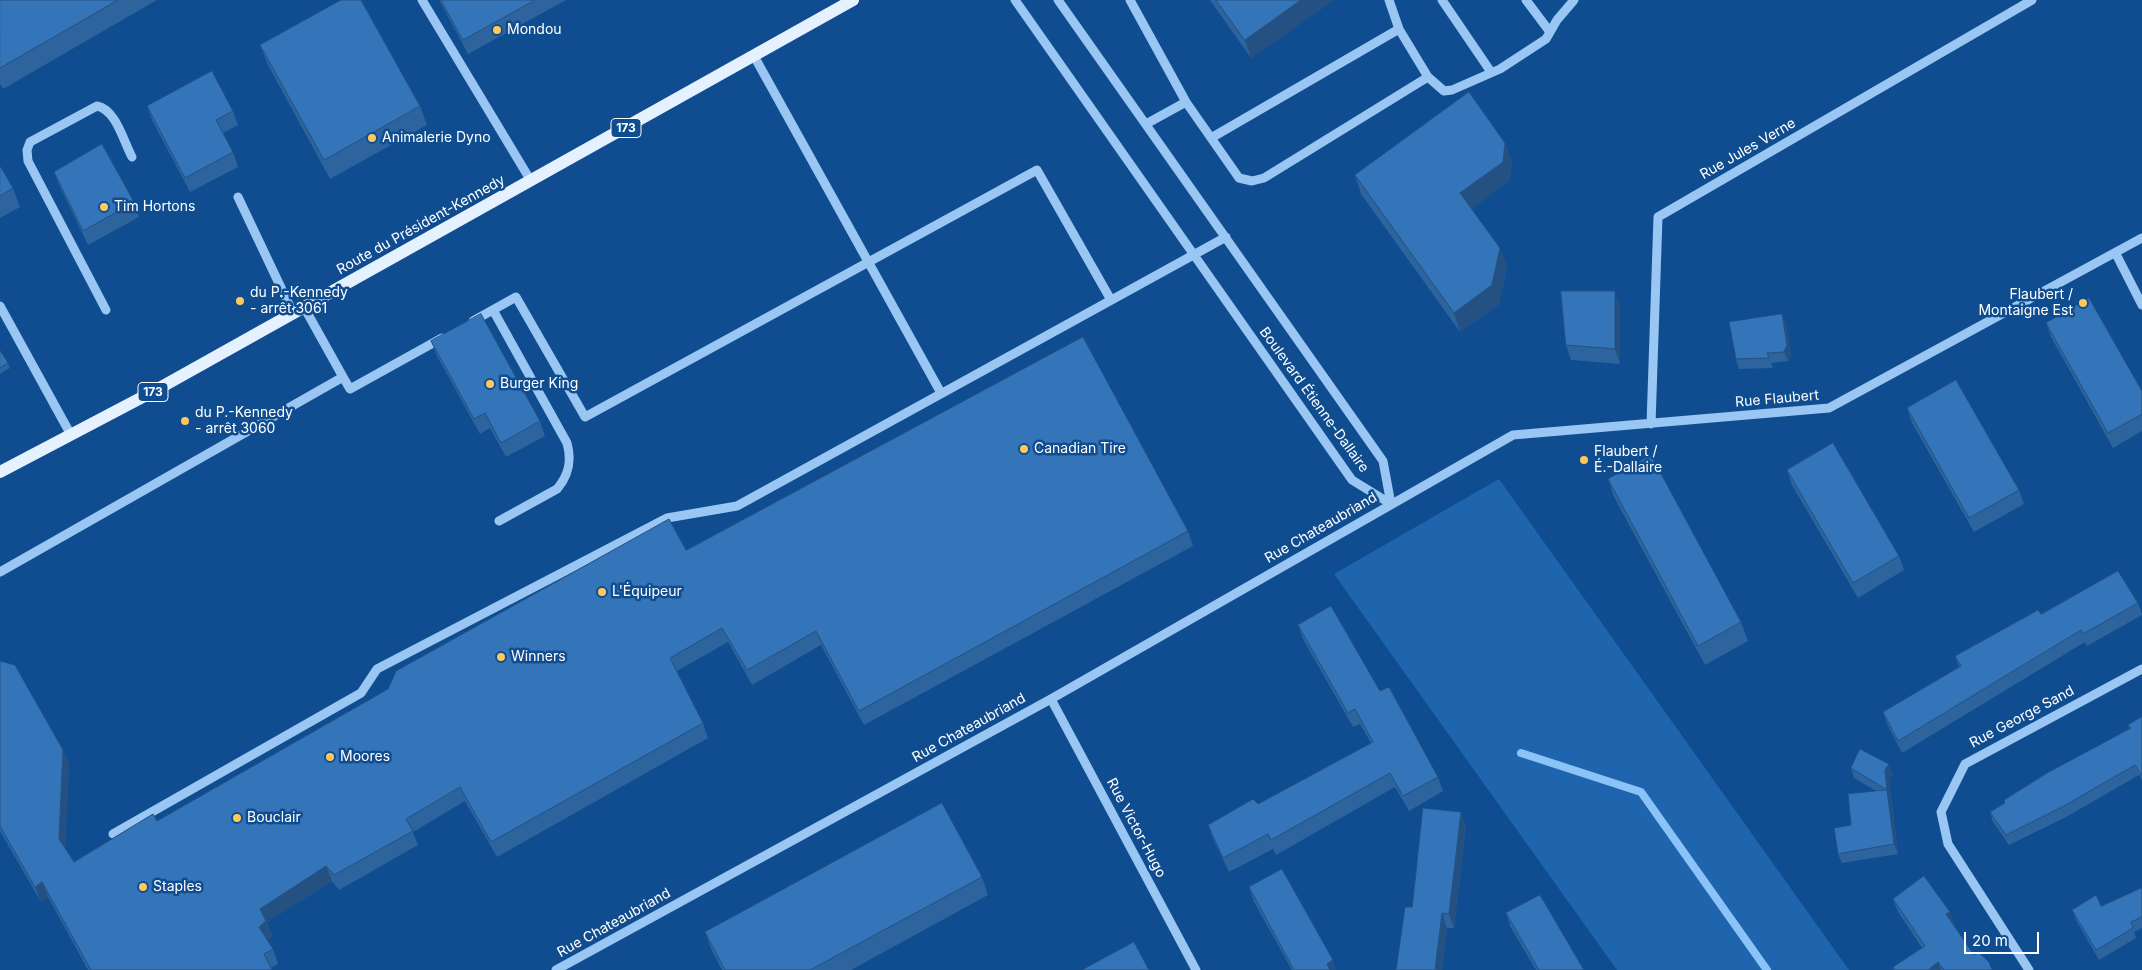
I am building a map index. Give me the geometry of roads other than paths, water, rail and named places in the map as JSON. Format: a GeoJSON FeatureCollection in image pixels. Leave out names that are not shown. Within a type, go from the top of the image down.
{"type":"FeatureCollection","features":[{"type":"Feature","properties":{"kind":"main road","name":"Route du Président-Kennedy"},"geometry":{"type":"LineString","coordinates":[[0,472],[299,310],[854,0]]}},
{"type":"Feature","properties":{"kind":"street"},"geometry":{"type":"LineString","coordinates":[[422,0],[531,180]]}},
{"type":"Feature","properties":{"kind":"street","name":"Boulevard Étienne-Dallaire"},"geometry":{"type":"LineString","coordinates":[[1015,0],[1352,480],[1390,504]]}},
{"type":"Feature","properties":{"kind":"street","name":"Boulevard Étienne-Dallaire"},"geometry":{"type":"LineString","coordinates":[[1058,0],[1383,462],[1390,504]]}},
{"type":"Feature","properties":{"kind":"street"},"geometry":{"type":"LineString","coordinates":[[1130,0],[1186,102],[1239,178],[1252,181],[1264,178],[1428,77]]}},
{"type":"Feature","properties":{"kind":"street"},"geometry":{"type":"LineString","coordinates":[[1389,0],[1399,29],[1428,77],[1444,91],[1452,90],[1500,69],[1546,39],[1557,20],[1574,0]]}},
{"type":"Feature","properties":{"kind":"street"},"geometry":{"type":"LineString","coordinates":[[1442,0],[1491,72]]}},
{"type":"Feature","properties":{"kind":"street"},"geometry":{"type":"LineString","coordinates":[[1526,0],[1550,32]]}},
{"type":"Feature","properties":{"kind":"street","name":"Rue Jules Verne"},"geometry":{"type":"LineString","coordinates":[[1651,424],[1658,217],[2032,0]]}},
{"type":"Feature","properties":{"kind":"street"},"geometry":{"type":"LineString","coordinates":[[1211,138],[1399,29]]}},
{"type":"Feature","properties":{"kind":"street"},"geometry":{"type":"LineString","coordinates":[[754,56],[941,393]]}},
{"type":"Feature","properties":{"kind":"street"},"geometry":{"type":"LineString","coordinates":[[1146,124],[1186,102]]}},
{"type":"Feature","properties":{"kind":"street"},"geometry":{"type":"LineString","coordinates":[[106,310],[28,161],[27,150],[30,142],[97,106],[106,108],[113,117],[132,157]]}},
{"type":"Feature","properties":{"kind":"street"},"geometry":{"type":"LineString","coordinates":[[238,197],[299,310],[350,389],[516,297],[585,417],[1037,170],[1111,300]]}},
{"type":"Feature","properties":{"kind":"street"},"geometry":{"type":"LineString","coordinates":[[112,834],[361,693],[377,669],[667,518],[737,506],[1226,238]]}},
{"type":"Feature","properties":{"kind":"street","name":"Rue Flaubert"},"geometry":{"type":"LineString","coordinates":[[1390,504],[1513,435],[1829,408],[2116,254],[2142,238]]}},
{"type":"Feature","properties":{"kind":"street"},"geometry":{"type":"LineString","coordinates":[[2116,254],[2142,305]]}},
{"type":"Feature","properties":{"kind":"street"},"geometry":{"type":"LineString","coordinates":[[0,306],[71,435]]}},
{"type":"Feature","properties":{"kind":"street"},"geometry":{"type":"LineString","coordinates":[[492,310],[567,443],[570,456],[564,481],[557,489],[499,521]]}},
{"type":"Feature","properties":{"kind":"street"},"geometry":{"type":"LineString","coordinates":[[0,572],[343,377]]}},
{"type":"Feature","properties":{"kind":"street","name":"Rue Chateaubriand"},"geometry":{"type":"LineString","coordinates":[[556,970],[1051,699],[1390,504]]}},
{"type":"Feature","properties":{"kind":"street","name":"Rue George Sand"},"geometry":{"type":"LineString","coordinates":[[2029,970],[1948,844],[1941,812],[1965,764],[2142,669]]}},
{"type":"Feature","properties":{"kind":"street","name":"Rue Victor-Hugo"},"geometry":{"type":"LineString","coordinates":[[1051,699],[1196,970]]}},
{"type":"Feature","properties":{"kind":"waterway"},"geometry":{"type":"LineString","coordinates":[[1521,753],[1641,792],[1767,970]]}},
{"type":"Feature","properties":{"kind":"place","name":"Mondou"},"geometry":{"type":"Point","coordinates":[497,30]}},
{"type":"Feature","properties":{"kind":"place","name":"Animalerie Dyno"},"geometry":{"type":"Point","coordinates":[372,138]}},
{"type":"Feature","properties":{"kind":"place","name":"Tim Hortons"},"geometry":{"type":"Point","coordinates":[104,207]}},
{"type":"Feature","properties":{"kind":"place","name":"du P.-Kennedy - arrêt 3061"},"geometry":{"type":"Point","coordinates":[240,301]}},
{"type":"Feature","properties":{"kind":"place","name":"Flaubert / Montaigne Est"},"geometry":{"type":"Point","coordinates":[2083,303]}},
{"type":"Feature","properties":{"kind":"place","name":"Burger King"},"geometry":{"type":"Point","coordinates":[490,384]}},
{"type":"Feature","properties":{"kind":"place","name":"du P.-Kennedy - arrêt 3060"},"geometry":{"type":"Point","coordinates":[185,421]}},
{"type":"Feature","properties":{"kind":"place","name":"Canadian Tire"},"geometry":{"type":"Point","coordinates":[1024,449]}},
{"type":"Feature","properties":{"kind":"place","name":"Flaubert / É.-Dallaire"},"geometry":{"type":"Point","coordinates":[1584,460]}},
{"type":"Feature","properties":{"kind":"place","name":"L'Équipeur"},"geometry":{"type":"Point","coordinates":[602,592]}},
{"type":"Feature","properties":{"kind":"place","name":"Winners"},"geometry":{"type":"Point","coordinates":[501,657]}},
{"type":"Feature","properties":{"kind":"place","name":"Moores"},"geometry":{"type":"Point","coordinates":[330,757]}},
{"type":"Feature","properties":{"kind":"place","name":"Bouclair"},"geometry":{"type":"Point","coordinates":[237,818]}},
{"type":"Feature","properties":{"kind":"place","name":"Staples"},"geometry":{"type":"Point","coordinates":[143,887]}}]}
